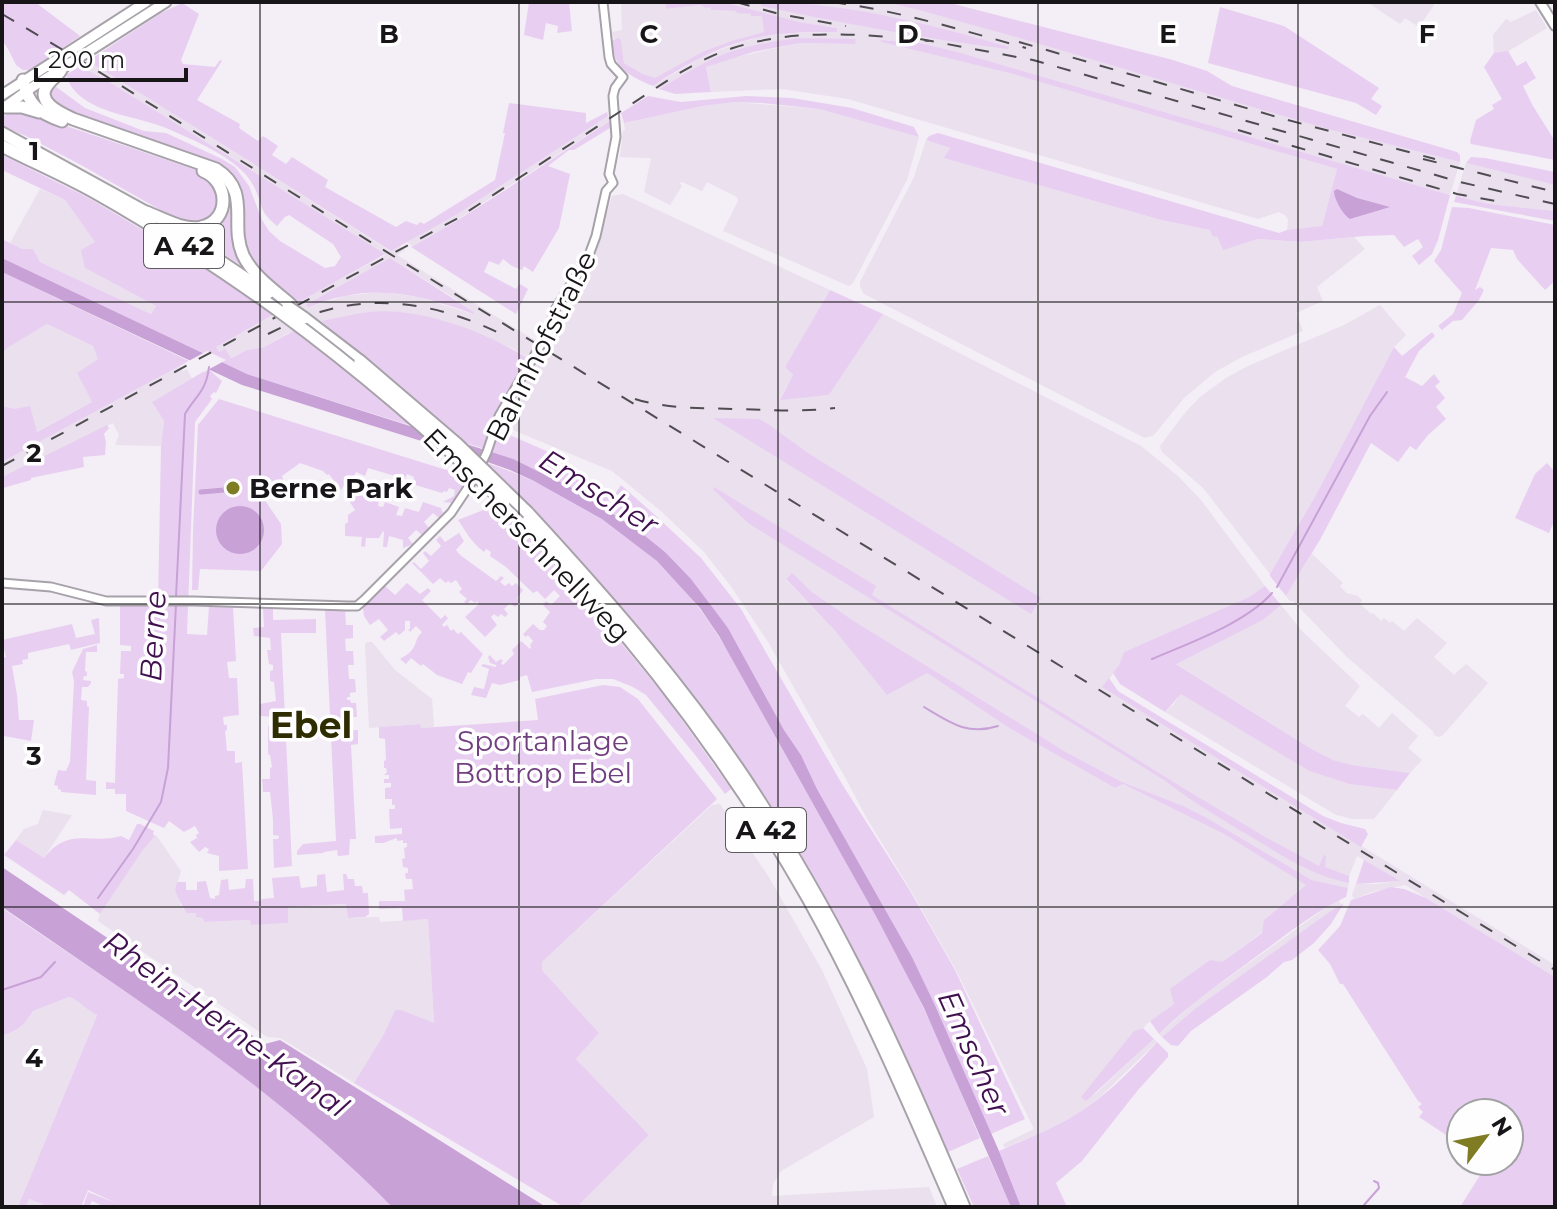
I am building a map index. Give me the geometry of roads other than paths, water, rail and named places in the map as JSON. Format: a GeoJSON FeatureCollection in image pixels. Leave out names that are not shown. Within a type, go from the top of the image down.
{"type":"FeatureCollection","features":[{"type":"Feature","properties":{"kind":"highway"},"geometry":{"type":"LineString","coordinates":[[62,68],[46,85],[45,98],[56,112],[216,169],[224,175],[236,190],[238,238],[246,260],[286,308]]}},
{"type":"Feature","properties":{"kind":"highway"},"geometry":{"type":"LineString","coordinates":[[26,87],[40,112]]}},
{"type":"Feature","properties":{"kind":"highway"},"geometry":{"type":"LineString","coordinates":[[26,87],[51,113],[73,119]]}},
{"type":"Feature","properties":{"kind":"highway"},"geometry":{"type":"LineString","coordinates":[[3,104],[40,112],[208,172],[219,182],[223,193],[219,215],[199,228],[183,226],[146,212]]}},
{"type":"Feature","properties":{"kind":"highway","name":"A 42"},"geometry":{"type":"LineString","coordinates":[[2,133],[146,212],[286,308]]}},
{"type":"Feature","properties":{"kind":"highway","name":"Emscherschnellweg"},"geometry":{"type":"LineString","coordinates":[[2,146],[85,187],[304,318],[360,361],[457,444],[528,513],[591,582],[655,656],[751,789],[799,867],[852,962],[964,1207]]}},
{"type":"Feature","properties":{"kind":"highway","name":"Emscherschnellweg"},"geometry":{"type":"LineString","coordinates":[[286,308],[440,441],[504,502],[585,587],[648,662],[747,800],[808,899],[888,1055],[954,1207]]}},
{"type":"Feature","properties":{"kind":"main road"},"geometry":{"type":"LineString","coordinates":[[3,104],[146,2]]}},
{"type":"Feature","properties":{"kind":"main road"},"geometry":{"type":"LineString","coordinates":[[26,87],[62,68],[166,2]]}},
{"type":"Feature","properties":{"kind":"main road"},"geometry":{"type":"LineString","coordinates":[[1540,2],[1555,26]]}},
{"type":"Feature","properties":{"kind":"street","name":"Bahnhofstraße"},"geometry":{"type":"LineString","coordinates":[[2,583],[51,587],[106,601],[357,606],[451,513],[465,494],[480,468],[499,416],[546,336],[555,310],[589,255],[606,191],[613,183],[609,174],[616,137],[613,96],[623,77],[609,57],[603,2]]}},
{"type":"Feature","properties":{"kind":"water"},"geometry":{"type":"Polygon","coordinates":[[[1337,189],[1390,207],[1350,219],[1337,202],[1334,191],[1337,189]]]}},
{"type":"Feature","properties":{"kind":"water"},"geometry":{"type":"Polygon","coordinates":[[[2,258],[247,374],[513,459],[578,491],[665,552],[691,579],[728,628],[912,957],[1021,1207],[1011,1207],[924,1008],[719,636],[700,608],[657,561],[602,519],[534,481],[479,459],[242,385],[2,272],[2,258]]]}},
{"type":"Feature","properties":{"kind":"water"},"geometry":{"type":"Polygon","coordinates":[[[240,506],[249,507],[257,513],[263,521],[263,539],[257,547],[249,553],[240,554],[231,553],[223,547],[217,539],[216,530],[217,521],[223,513],[231,507],[240,506]]]}},
{"type":"Feature","properties":{"kind":"water","name":"Rhein-Herne-Kanal"},"geometry":{"type":"Polygon","coordinates":[[[2,867],[265,1044],[280,1040],[546,1207],[392,1207],[302,1123],[254,1085],[2,907],[2,867]]]}},
{"type":"Feature","properties":{"kind":"waterway","name":"Berne"},"geometry":{"type":"LineString","coordinates":[[176,597],[185,414],[203,388],[209,367]]}},
{"type":"Feature","properties":{"kind":"waterway"},"geometry":{"type":"LineString","coordinates":[[1277,587],[1370,416],[1387,392]]}},
{"type":"Feature","properties":{"kind":"waterway"},"geometry":{"type":"LineString","coordinates":[[201,492],[224,490],[228,485]]}},
{"type":"Feature","properties":{"kind":"waterway"},"geometry":{"type":"LineString","coordinates":[[1152,659],[1232,623],[1272,593]]}},
{"type":"Feature","properties":{"kind":"waterway","name":"Berne"},"geometry":{"type":"LineString","coordinates":[[98,898],[161,802],[168,768],[176,604]]}},
{"type":"Feature","properties":{"kind":"waterway"},"geometry":{"type":"LineString","coordinates":[[924,707],[968,728],[998,726]]}},
{"type":"Feature","properties":{"kind":"waterway","name":"Berne"},"geometry":{"type":"LineString","coordinates":[[2,990],[41,977],[55,962]]}},
{"type":"Feature","properties":{"kind":"waterway"},"geometry":{"type":"LineString","coordinates":[[1364,1205],[1379,1188],[1374,1181]]}},
{"type":"Feature","properties":{"kind":"railway"},"geometry":{"type":"LineString","coordinates":[[736,2],[779,14],[846,26]]}},
{"type":"Feature","properties":{"kind":"railway"},"geometry":{"type":"LineString","coordinates":[[832,2],[906,16],[1026,48]]}},
{"type":"Feature","properties":{"kind":"railway"},"geometry":{"type":"LineString","coordinates":[[2,14],[1555,970]]}},
{"type":"Feature","properties":{"kind":"railway"},"geometry":{"type":"LineString","coordinates":[[2,466],[458,218],[693,65],[733,48],[781,37],[830,34],[929,41]]}},
{"type":"Feature","properties":{"kind":"railway"},"geometry":{"type":"LineString","coordinates":[[920,39],[1033,60],[1460,182],[1555,204]]}},
{"type":"Feature","properties":{"kind":"railway"},"geometry":{"type":"LineString","coordinates":[[1019,42],[1435,159]]}},
{"type":"Feature","properties":{"kind":"railway"},"geometry":{"type":"LineString","coordinates":[[1238,130],[1457,194],[1496,201]]}},
{"type":"Feature","properties":{"kind":"railway"},"geometry":{"type":"LineString","coordinates":[[1423,159],[1555,192]]}},
{"type":"Feature","properties":{"kind":"railway"},"geometry":{"type":"LineString","coordinates":[[268,334],[320,312],[366,303],[412,305],[435,310],[501,334]]}},
{"type":"Feature","properties":{"kind":"railway"},"geometry":{"type":"LineString","coordinates":[[635,399],[659,405],[697,408],[835,408]]}},
{"type":"Feature","properties":{"kind":"place","name":"Berne Park"},"geometry":{"type":"Point","coordinates":[233,488]}},
{"type":"Feature","properties":{"kind":"district","name":"Ebel"},"geometry":{"type":"Point","coordinates":[311,725]}},
{"type":"Feature","properties":{"kind":"water label","name":"Emscher"},"geometry":{"type":"Point","coordinates":[599,492]}},
{"type":"Feature","properties":{"kind":"water label","name":"Emscher"},"geometry":{"type":"Point","coordinates":[974,1053]}},
{"type":"Feature","properties":{"kind":"park label","name":"Sportanlage Bottrop Ebel"},"geometry":{"type":"Point","coordinates":[543,757]}}]}
